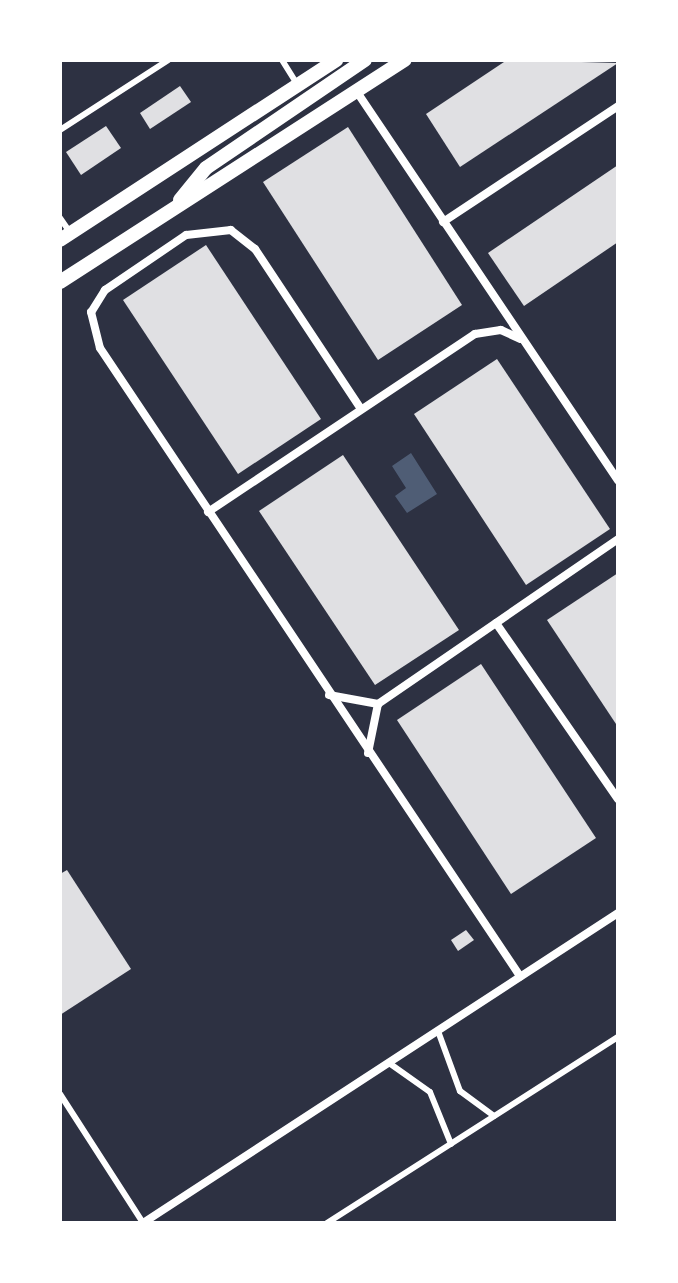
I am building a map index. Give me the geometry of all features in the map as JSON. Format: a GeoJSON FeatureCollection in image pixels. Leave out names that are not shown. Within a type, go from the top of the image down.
{"type":"FeatureCollection","features":[{"type":"Feature","properties":{"kind":"street"},"geometry":{"type":"LineString","coordinates":[[65,236],[336,60]]}},
{"type":"Feature","properties":{"kind":"street"},"geometry":{"type":"LineString","coordinates":[[178,204],[206,168],[365,60]]}},
{"type":"Feature","properties":{"kind":"street"},"geometry":{"type":"LineString","coordinates":[[60,282],[405,60]]}},
{"type":"Feature","properties":{"kind":"street"},"geometry":{"type":"LineString","coordinates":[[357,92],[618,480]]}},
{"type":"Feature","properties":{"kind":"street"},"geometry":{"type":"LineString","coordinates":[[443,222],[618,106]]}},
{"type":"Feature","properties":{"kind":"street"},"geometry":{"type":"LineString","coordinates":[[361,409],[244,238],[216,227],[186,235],[105,290],[91,325],[328,695],[520,976]]}},
{"type":"Feature","properties":{"kind":"street"},"geometry":{"type":"LineString","coordinates":[[208,512],[475,334],[501,330],[524,342]]}},
{"type":"Feature","properties":{"kind":"street"},"geometry":{"type":"LineString","coordinates":[[368,754],[378,704],[618,539]]}},
{"type":"Feature","properties":{"kind":"street"},"geometry":{"type":"LineString","coordinates":[[496,623],[618,799]]}},
{"type":"Feature","properties":{"kind":"street"},"geometry":{"type":"LineString","coordinates":[[328,695],[378,704]]}},
{"type":"Feature","properties":{"kind":"street"},"geometry":{"type":"LineString","coordinates":[[143,1223],[618,913]]}},
{"type":"Feature","properties":{"kind":"lane"},"geometry":{"type":"LineString","coordinates":[[60,130],[168,60]]}},
{"type":"Feature","properties":{"kind":"lane"},"geometry":{"type":"LineString","coordinates":[[282,60],[298,85]]}},
{"type":"Feature","properties":{"kind":"lane"},"geometry":{"type":"LineString","coordinates":[[60,218],[65,236]]}},
{"type":"Feature","properties":{"kind":"lane"},"geometry":{"type":"LineString","coordinates":[[438,1031],[452,1080],[494,1116]]}},
{"type":"Feature","properties":{"kind":"lane"},"geometry":{"type":"LineString","coordinates":[[327,1223],[618,1037]]}},
{"type":"Feature","properties":{"kind":"lane"},"geometry":{"type":"LineString","coordinates":[[389,1063],[430,1092],[451,1144]]}},
{"type":"Feature","properties":{"kind":"lane"},"geometry":{"type":"LineString","coordinates":[[60,1094],[143,1223]]}},
{"type":"Feature","properties":{"kind":"water"},"geometry":{"type":"Polygon","coordinates":[[[411,453],[437,494],[407,513],[395,496],[406,488],[392,466],[411,453]]]}},
{"type":"Feature","properties":{"kind":"building"},"geometry":{"type":"Polygon","coordinates":[[[507,60],[618,63],[460,167],[426,114],[507,60]]]}},
{"type":"Feature","properties":{"kind":"building"},"geometry":{"type":"Polygon","coordinates":[[[180,86],[191,102],[150,129],[140,113],[180,86]]]}},
{"type":"Feature","properties":{"kind":"building"},"geometry":{"type":"Polygon","coordinates":[[[106,126],[121,148],[81,175],[66,152],[106,126]]]}},
{"type":"Feature","properties":{"kind":"building"},"geometry":{"type":"Polygon","coordinates":[[[348,127],[462,305],[378,360],[263,182],[348,127]]]}},
{"type":"Feature","properties":{"kind":"building"},"geometry":{"type":"Polygon","coordinates":[[[618,165],[618,242],[524,306],[488,253],[618,165]]]}},
{"type":"Feature","properties":{"kind":"building"},"geometry":{"type":"Polygon","coordinates":[[[206,245],[321,419],[238,474],[123,300],[206,245]]]}},
{"type":"Feature","properties":{"kind":"building"},"geometry":{"type":"Polygon","coordinates":[[[497,359],[610,529],[526,585],[414,414],[497,359]]]}},
{"type":"Feature","properties":{"kind":"building"},"geometry":{"type":"Polygon","coordinates":[[[343,455],[459,630],[375,685],[259,511],[343,455]]]}},
{"type":"Feature","properties":{"kind":"building"},"geometry":{"type":"Polygon","coordinates":[[[618,573],[618,727],[547,620],[618,573]]]}},
{"type":"Feature","properties":{"kind":"building"},"geometry":{"type":"Polygon","coordinates":[[[481,664],[596,838],[511,894],[397,720],[481,664]]]}},
{"type":"Feature","properties":{"kind":"building"},"geometry":{"type":"Polygon","coordinates":[[[67,870],[131,969],[60,1015],[60,874],[67,870]]]}},
{"type":"Feature","properties":{"kind":"building"},"geometry":{"type":"Polygon","coordinates":[[[466,930],[474,940],[458,951],[451,940],[466,930]]]}}]}
